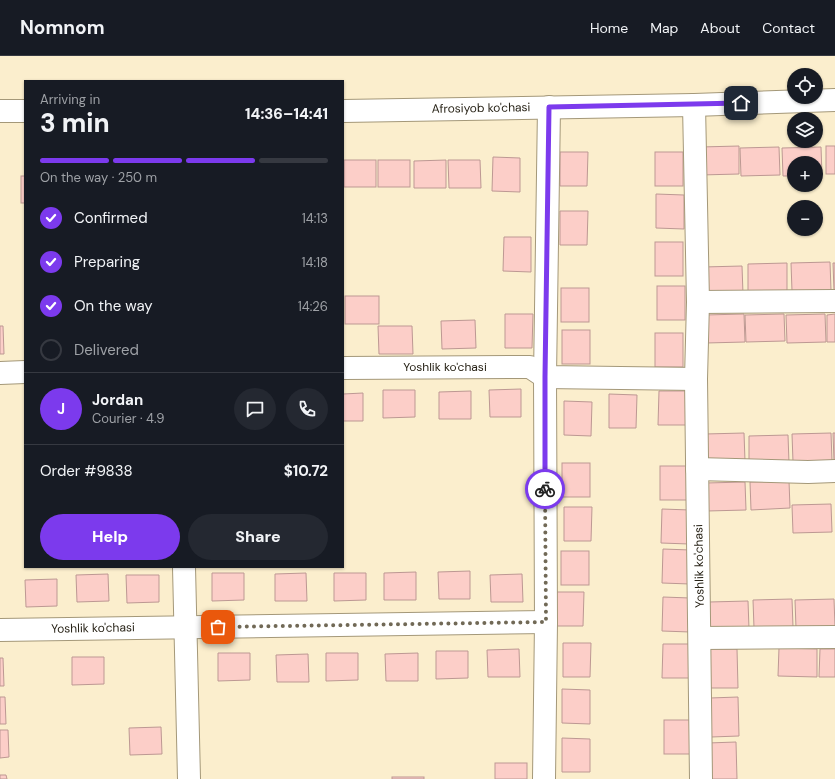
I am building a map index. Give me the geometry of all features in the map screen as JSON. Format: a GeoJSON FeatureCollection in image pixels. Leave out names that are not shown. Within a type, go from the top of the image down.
{"type":"FeatureCollection","features":[{"type":"Feature","properties":{"kind":"street","name":"Afrosiyob ko'chasi"},"geometry":{"type":"LineString","coordinates":[[344,111],[694,105],[835,100]]}},
{"type":"Feature","properties":{"kind":"street","name":"Yoshlik ko'chasi"},"geometry":{"type":"LineString","coordinates":[[694,105],[698,302],[696,379],[701,779]]}},
{"type":"Feature","properties":{"kind":"street"},"geometry":{"type":"LineString","coordinates":[[544,779],[546,622],[545,377],[549,107]]}},
{"type":"Feature","properties":{"kind":"street"},"geometry":{"type":"LineString","coordinates":[[0,111],[24,111]]}},
{"type":"Feature","properties":{"kind":"street"},"geometry":{"type":"LineString","coordinates":[[698,302],[835,301]]}},
{"type":"Feature","properties":{"kind":"street","name":"Yoshlik ko'chasi"},"geometry":{"type":"LineString","coordinates":[[344,368],[530,367],[545,377],[696,379]]}},
{"type":"Feature","properties":{"kind":"street"},"geometry":{"type":"LineString","coordinates":[[0,373],[24,372]]}},
{"type":"Feature","properties":{"kind":"street"},"geometry":{"type":"LineString","coordinates":[[697,469],[808,472],[835,471]]}},
{"type":"Feature","properties":{"kind":"street"},"geometry":{"type":"LineString","coordinates":[[184,568],[189,779]]}},
{"type":"Feature","properties":{"kind":"street","name":"Yoshlik ko'chasi"},"geometry":{"type":"LineString","coordinates":[[0,630],[546,622]]}},
{"type":"Feature","properties":{"kind":"street"},"geometry":{"type":"LineString","coordinates":[[700,638],[835,637]]}},
{"type":"Feature","properties":{"kind":"building"},"geometry":{"type":"Polygon","coordinates":[[[739,146],[739,174],[700,175],[700,147],[739,146]]]}},
{"type":"Feature","properties":{"kind":"building"},"geometry":{"type":"Polygon","coordinates":[[[826,146],[835,146],[835,174],[826,174],[826,146]]]}},
{"type":"Feature","properties":{"kind":"building"},"geometry":{"type":"Polygon","coordinates":[[[779,147],[780,175],[741,176],[740,148],[779,147]]]}},
{"type":"Feature","properties":{"kind":"building"},"geometry":{"type":"Polygon","coordinates":[[[782,148],[821,148],[821,156],[787,156],[787,176],[783,176],[782,148]]]}},
{"type":"Feature","properties":{"kind":"building"},"geometry":{"type":"Polygon","coordinates":[[[560,152],[588,152],[587,186],[560,186],[560,152]]]}},
{"type":"Feature","properties":{"kind":"building"},"geometry":{"type":"Polygon","coordinates":[[[655,152],[683,152],[683,186],[655,186],[655,152]]]}},
{"type":"Feature","properties":{"kind":"building"},"geometry":{"type":"Polygon","coordinates":[[[493,157],[520,158],[520,192],[492,191],[493,157]]]}},
{"type":"Feature","properties":{"kind":"building"},"geometry":{"type":"Polygon","coordinates":[[[344,160],[376,160],[376,187],[344,187],[344,160]]]}},
{"type":"Feature","properties":{"kind":"building"},"geometry":{"type":"Polygon","coordinates":[[[378,160],[410,160],[410,187],[378,187],[378,160]]]}},
{"type":"Feature","properties":{"kind":"building"},"geometry":{"type":"Polygon","coordinates":[[[446,160],[446,188],[414,188],[414,161],[446,160]]]}},
{"type":"Feature","properties":{"kind":"building"},"geometry":{"type":"Polygon","coordinates":[[[448,160],[480,160],[481,188],[449,188],[448,160]]]}},
{"type":"Feature","properties":{"kind":"building"},"geometry":{"type":"Polygon","coordinates":[[[21,176],[24,176],[24,203],[21,203],[21,176]]]}},
{"type":"Feature","properties":{"kind":"building"},"geometry":{"type":"Polygon","coordinates":[[[656,194],[684,195],[684,229],[656,228],[656,194]]]}},
{"type":"Feature","properties":{"kind":"building"},"geometry":{"type":"Polygon","coordinates":[[[560,211],[588,211],[587,245],[560,245],[560,211]]]}},
{"type":"Feature","properties":{"kind":"building"},"geometry":{"type":"Polygon","coordinates":[[[504,237],[531,237],[531,272],[503,271],[504,237]]]}},
{"type":"Feature","properties":{"kind":"building"},"geometry":{"type":"Polygon","coordinates":[[[655,242],[683,242],[683,276],[655,276],[655,242]]]}},
{"type":"Feature","properties":{"kind":"building"},"geometry":{"type":"Polygon","coordinates":[[[830,262],[831,290],[792,291],[791,263],[830,262]]]}},
{"type":"Feature","properties":{"kind":"building"},"geometry":{"type":"Polygon","coordinates":[[[787,263],[787,291],[748,292],[748,264],[787,263]]]}},
{"type":"Feature","properties":{"kind":"building"},"geometry":{"type":"Polygon","coordinates":[[[833,263],[835,263],[835,291],[834,291],[833,263]]]}},
{"type":"Feature","properties":{"kind":"building"},"geometry":{"type":"Polygon","coordinates":[[[742,266],[743,294],[704,295],[703,267],[742,266]]]}},
{"type":"Feature","properties":{"kind":"building"},"geometry":{"type":"Polygon","coordinates":[[[657,286],[685,286],[685,320],[657,320],[657,286]]]}},
{"type":"Feature","properties":{"kind":"building"},"geometry":{"type":"Polygon","coordinates":[[[561,288],[589,288],[589,322],[561,322],[561,288]]]}},
{"type":"Feature","properties":{"kind":"building"},"geometry":{"type":"Polygon","coordinates":[[[345,296],[379,296],[379,324],[345,324],[345,296]]]}},
{"type":"Feature","properties":{"kind":"building"},"geometry":{"type":"Polygon","coordinates":[[[505,314],[533,314],[532,348],[505,348],[505,314]]]}},
{"type":"Feature","properties":{"kind":"building"},"geometry":{"type":"Polygon","coordinates":[[[744,314],[745,342],[706,343],[705,315],[744,314]]]}},
{"type":"Feature","properties":{"kind":"building"},"geometry":{"type":"Polygon","coordinates":[[[784,314],[785,341],[746,342],[745,315],[784,314]]]}},
{"type":"Feature","properties":{"kind":"building"},"geometry":{"type":"Polygon","coordinates":[[[825,314],[826,342],[787,343],[786,315],[825,314]]]}},
{"type":"Feature","properties":{"kind":"building"},"geometry":{"type":"Polygon","coordinates":[[[835,314],[835,342],[827,342],[827,315],[835,314]]]}},
{"type":"Feature","properties":{"kind":"building"},"geometry":{"type":"Polygon","coordinates":[[[475,320],[476,348],[442,349],[441,321],[475,320]]]}},
{"type":"Feature","properties":{"kind":"building"},"geometry":{"type":"Polygon","coordinates":[[[0,326],[3,326],[4,354],[0,354],[0,326]]]}},
{"type":"Feature","properties":{"kind":"building"},"geometry":{"type":"Polygon","coordinates":[[[378,326],[412,326],[413,354],[379,354],[378,326]]]}},
{"type":"Feature","properties":{"kind":"building"},"geometry":{"type":"Polygon","coordinates":[[[562,330],[590,330],[590,364],[562,364],[562,330]]]}},
{"type":"Feature","properties":{"kind":"building"},"geometry":{"type":"Polygon","coordinates":[[[655,333],[683,333],[683,367],[655,367],[655,333]]]}},
{"type":"Feature","properties":{"kind":"building"},"geometry":{"type":"Polygon","coordinates":[[[521,389],[521,417],[490,417],[489,390],[521,389]]]}},
{"type":"Feature","properties":{"kind":"building"},"geometry":{"type":"Polygon","coordinates":[[[383,390],[415,390],[415,417],[383,418],[383,390]]]}},
{"type":"Feature","properties":{"kind":"building"},"geometry":{"type":"Polygon","coordinates":[[[471,391],[471,419],[439,419],[439,392],[471,391]]]}},
{"type":"Feature","properties":{"kind":"building"},"geometry":{"type":"Polygon","coordinates":[[[659,391],[686,391],[686,425],[658,425],[659,391]]]}},
{"type":"Feature","properties":{"kind":"building"},"geometry":{"type":"Polygon","coordinates":[[[363,393],[363,421],[344,421],[344,394],[363,393]]]}},
{"type":"Feature","properties":{"kind":"building"},"geometry":{"type":"Polygon","coordinates":[[[609,394],[637,395],[636,428],[609,428],[609,394]]]}},
{"type":"Feature","properties":{"kind":"building"},"geometry":{"type":"Polygon","coordinates":[[[564,401],[592,402],[591,436],[564,435],[564,401]]]}},
{"type":"Feature","properties":{"kind":"building"},"geometry":{"type":"Polygon","coordinates":[[[744,433],[745,461],[706,462],[705,434],[744,433]]]}},
{"type":"Feature","properties":{"kind":"building"},"geometry":{"type":"Polygon","coordinates":[[[831,433],[832,461],[793,462],[792,434],[831,433]]]}},
{"type":"Feature","properties":{"kind":"building"},"geometry":{"type":"Polygon","coordinates":[[[833,433],[835,433],[835,461],[834,461],[833,433]]]}},
{"type":"Feature","properties":{"kind":"building"},"geometry":{"type":"Polygon","coordinates":[[[788,435],[789,463],[749,464],[749,436],[788,435]]]}},
{"type":"Feature","properties":{"kind":"building"},"geometry":{"type":"Polygon","coordinates":[[[562,463],[590,463],[590,497],[562,497],[562,463]]]}},
{"type":"Feature","properties":{"kind":"building"},"geometry":{"type":"Polygon","coordinates":[[[660,466],[688,466],[688,500],[660,500],[660,466]]]}},
{"type":"Feature","properties":{"kind":"building"},"geometry":{"type":"Polygon","coordinates":[[[789,481],[790,508],[751,510],[750,482],[789,481]]]}},
{"type":"Feature","properties":{"kind":"building"},"geometry":{"type":"Polygon","coordinates":[[[745,482],[746,510],[707,511],[706,483],[745,482]]]}},
{"type":"Feature","properties":{"kind":"building"},"geometry":{"type":"Polygon","coordinates":[[[831,504],[832,532],[793,533],[792,505],[831,504]]]}},
{"type":"Feature","properties":{"kind":"building"},"geometry":{"type":"Polygon","coordinates":[[[564,507],[592,507],[591,541],[564,541],[564,507]]]}},
{"type":"Feature","properties":{"kind":"building"},"geometry":{"type":"Polygon","coordinates":[[[662,509],[690,510],[689,544],[661,543],[662,509]]]}},
{"type":"Feature","properties":{"kind":"building"},"geometry":{"type":"Polygon","coordinates":[[[663,549],[690,550],[690,584],[662,583],[663,549]]]}},
{"type":"Feature","properties":{"kind":"building"},"geometry":{"type":"Polygon","coordinates":[[[561,551],[589,551],[589,585],[561,585],[561,551]]]}},
{"type":"Feature","properties":{"kind":"building"},"geometry":{"type":"Polygon","coordinates":[[[470,571],[470,599],[439,599],[438,572],[470,571]]]}},
{"type":"Feature","properties":{"kind":"building"},"geometry":{"type":"Polygon","coordinates":[[[416,572],[416,600],[384,600],[384,573],[416,572]]]}},
{"type":"Feature","properties":{"kind":"building"},"geometry":{"type":"Polygon","coordinates":[[[212,573],[244,573],[244,600],[212,601],[212,573]]]}},
{"type":"Feature","properties":{"kind":"building"},"geometry":{"type":"Polygon","coordinates":[[[306,573],[307,601],[275,601],[275,574],[306,573]]]}},
{"type":"Feature","properties":{"kind":"building"},"geometry":{"type":"Polygon","coordinates":[[[334,573],[366,573],[366,600],[334,601],[334,573]]]}},
{"type":"Feature","properties":{"kind":"building"},"geometry":{"type":"Polygon","coordinates":[[[108,574],[109,601],[77,602],[76,575],[108,574]]]}},
{"type":"Feature","properties":{"kind":"building"},"geometry":{"type":"Polygon","coordinates":[[[522,574],[523,602],[491,602],[490,575],[522,574]]]}},
{"type":"Feature","properties":{"kind":"building"},"geometry":{"type":"Polygon","coordinates":[[[126,575],[159,575],[159,602],[127,603],[126,575]]]}},
{"type":"Feature","properties":{"kind":"building"},"geometry":{"type":"Polygon","coordinates":[[[57,579],[57,606],[26,607],[25,580],[57,579]]]}},
{"type":"Feature","properties":{"kind":"building"},"geometry":{"type":"Polygon","coordinates":[[[556,592],[584,592],[583,626],[555,626],[556,592]]]}},
{"type":"Feature","properties":{"kind":"building"},"geometry":{"type":"Polygon","coordinates":[[[663,597],[690,598],[690,632],[662,631],[663,597]]]}},
{"type":"Feature","properties":{"kind":"building"},"geometry":{"type":"Polygon","coordinates":[[[792,599],[793,627],[754,628],[753,600],[792,599]]]}},
{"type":"Feature","properties":{"kind":"building"},"geometry":{"type":"Polygon","coordinates":[[[834,599],[835,627],[796,628],[795,600],[834,599]]]}},
{"type":"Feature","properties":{"kind":"building"},"geometry":{"type":"Polygon","coordinates":[[[748,601],[749,629],[710,630],[709,602],[748,601]]]}},
{"type":"Feature","properties":{"kind":"building"},"geometry":{"type":"Polygon","coordinates":[[[563,643],[591,643],[590,677],[563,677],[563,643]]]}},
{"type":"Feature","properties":{"kind":"building"},"geometry":{"type":"Polygon","coordinates":[[[663,644],[690,644],[690,678],[662,678],[663,644]]]}},
{"type":"Feature","properties":{"kind":"building"},"geometry":{"type":"Polygon","coordinates":[[[779,648],[817,649],[817,677],[778,676],[779,648]]]}},
{"type":"Feature","properties":{"kind":"building"},"geometry":{"type":"Polygon","coordinates":[[[519,649],[520,677],[488,677],[487,650],[519,649]]]}},
{"type":"Feature","properties":{"kind":"building"},"geometry":{"type":"Polygon","coordinates":[[[709,649],[737,649],[738,688],[710,688],[709,649]]]}},
{"type":"Feature","properties":{"kind":"building"},"geometry":{"type":"Polygon","coordinates":[[[820,649],[835,649],[835,677],[819,677],[820,649]]]}},
{"type":"Feature","properties":{"kind":"building"},"geometry":{"type":"Polygon","coordinates":[[[436,651],[468,651],[468,678],[436,679],[436,651]]]}},
{"type":"Feature","properties":{"kind":"building"},"geometry":{"type":"Polygon","coordinates":[[[218,653],[250,653],[250,680],[218,681],[218,653]]]}},
{"type":"Feature","properties":{"kind":"building"},"geometry":{"type":"Polygon","coordinates":[[[326,653],[358,653],[358,680],[326,681],[326,653]]]}},
{"type":"Feature","properties":{"kind":"building"},"geometry":{"type":"Polygon","coordinates":[[[418,653],[418,681],[386,681],[385,654],[418,653]]]}},
{"type":"Feature","properties":{"kind":"building"},"geometry":{"type":"Polygon","coordinates":[[[308,654],[309,682],[277,682],[276,655],[308,654]]]}},
{"type":"Feature","properties":{"kind":"building"},"geometry":{"type":"Polygon","coordinates":[[[72,657],[104,657],[104,684],[72,685],[72,657]]]}},
{"type":"Feature","properties":{"kind":"building"},"geometry":{"type":"Polygon","coordinates":[[[0,658],[3,658],[4,686],[0,686],[0,658]]]}},
{"type":"Feature","properties":{"kind":"building"},"geometry":{"type":"Polygon","coordinates":[[[562,689],[590,690],[590,724],[562,723],[562,689]]]}},
{"type":"Feature","properties":{"kind":"building"},"geometry":{"type":"Polygon","coordinates":[[[0,697],[5,697],[6,724],[0,724],[0,697]]]}},
{"type":"Feature","properties":{"kind":"building"},"geometry":{"type":"Polygon","coordinates":[[[738,697],[739,736],[711,737],[710,698],[738,697]]]}},
{"type":"Feature","properties":{"kind":"building"},"geometry":{"type":"Polygon","coordinates":[[[664,720],[692,720],[692,754],[664,754],[664,720]]]}},
{"type":"Feature","properties":{"kind":"building"},"geometry":{"type":"Polygon","coordinates":[[[161,727],[162,754],[130,755],[129,728],[161,727]]]}},
{"type":"Feature","properties":{"kind":"building"},"geometry":{"type":"Polygon","coordinates":[[[0,730],[8,730],[9,757],[0,758],[0,730]]]}},
{"type":"Feature","properties":{"kind":"building"},"geometry":{"type":"Polygon","coordinates":[[[562,738],[590,739],[590,772],[562,772],[562,738]]]}},
{"type":"Feature","properties":{"kind":"building"},"geometry":{"type":"Polygon","coordinates":[[[736,742],[737,779],[709,779],[708,743],[736,742]]]}},
{"type":"Feature","properties":{"kind":"building"},"geometry":{"type":"Polygon","coordinates":[[[495,763],[527,763],[527,779],[495,779],[495,763]]]}},
{"type":"Feature","properties":{"kind":"building"},"geometry":{"type":"Polygon","coordinates":[[[0,775],[6,775],[7,779],[0,779],[0,775]]]}},
{"type":"Feature","properties":{"kind":"building"},"geometry":{"type":"Polygon","coordinates":[[[392,777],[424,777],[424,779],[392,779],[392,777]]]}},
{"type":"Feature","properties":{"kind":"way so far"},"geometry":{"type":"LineString","coordinates":[[218,627],[546,622],[545,489]]}},
{"type":"Feature","properties":{"kind":"route"},"geometry":{"type":"LineString","coordinates":[[545,489],[549,107],[741,103]]}}]}
